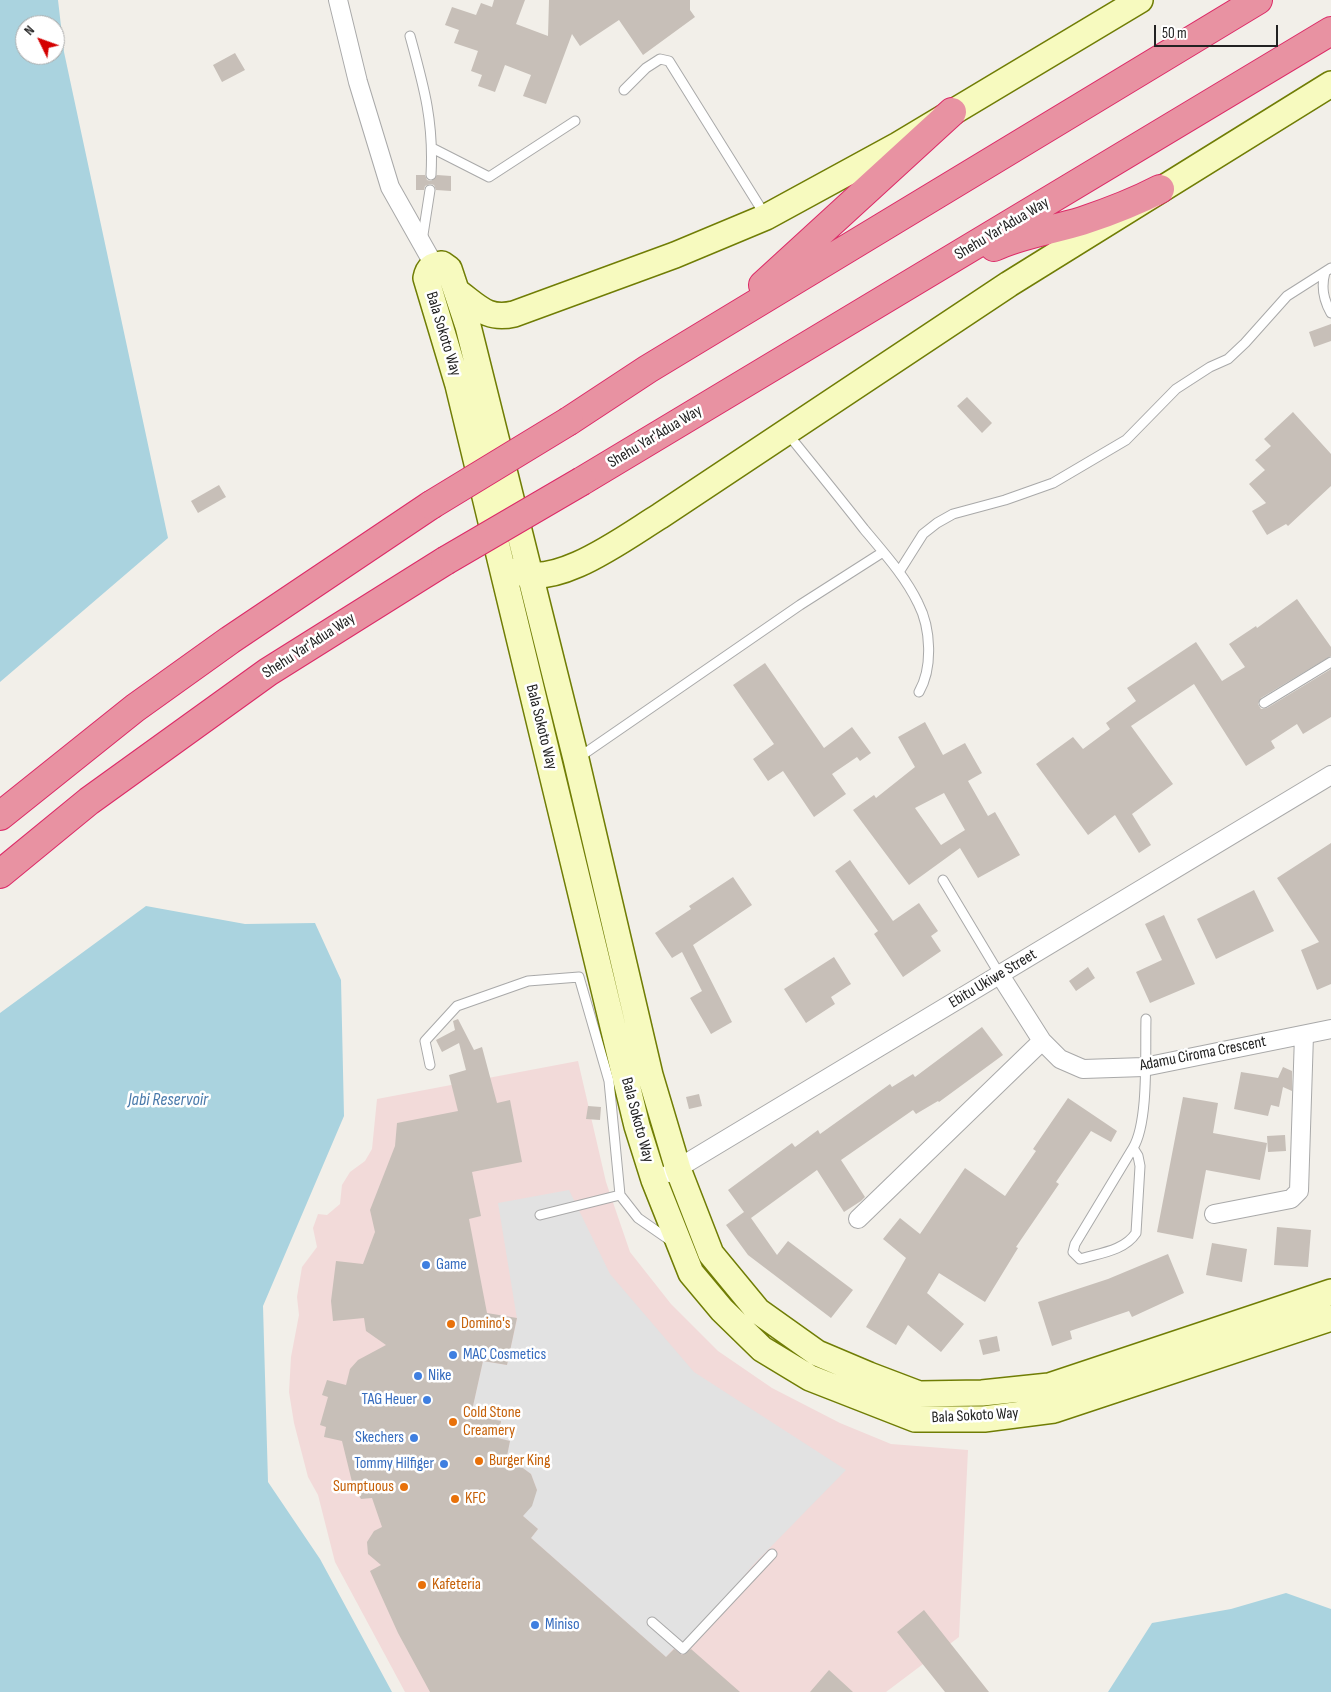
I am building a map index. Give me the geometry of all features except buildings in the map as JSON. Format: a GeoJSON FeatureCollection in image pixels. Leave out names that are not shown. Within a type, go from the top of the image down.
{"type":"FeatureCollection","features":[{"type":"Feature","properties":{"kind":"highway"},"geometry":{"type":"LineString","coordinates":[[0,816],[135,708],[230,640],[431,505],[569,421],[648,369],[1258,0]]}},
{"type":"Feature","properties":{"kind":"highway","name":"Shehu Yar'Adua Way"},"geometry":{"type":"LineString","coordinates":[[0,874],[89,801],[268,672],[445,561],[582,481],[1331,31]]}},
{"type":"Feature","properties":{"kind":"highway"},"geometry":{"type":"LineString","coordinates":[[648,369],[753,293],[952,112]]}},
{"type":"Feature","properties":{"kind":"highway"},"geometry":{"type":"LineString","coordinates":[[846,323],[996,246],[1129,205],[1160,189]]}},
{"type":"Feature","properties":{"kind":"street"},"geometry":{"type":"LineString","coordinates":[[338,0],[358,82],[390,187],[428,254]]}},
{"type":"Feature","properties":{"kind":"street"},"geometry":{"type":"LineString","coordinates":[[459,293],[491,315],[500,317],[514,314],[675,255],[766,217],[898,145],[1140,0]]}},
{"type":"Feature","properties":{"kind":"street"},"geometry":{"type":"LineString","coordinates":[[538,610],[543,594],[565,571],[660,516],[1008,284],[1331,84]]}},
{"type":"Feature","properties":{"kind":"street","name":"Bala Sokoto Way"},"geometry":{"type":"LineString","coordinates":[[428,254],[450,269],[459,293],[576,759],[650,1075],[678,1169],[710,1254],[758,1311],[817,1353],[920,1394],[982,1393],[1049,1386],[1331,1292]]}},
{"type":"Feature","properties":{"kind":"street","name":"Bala Sokoto Way"},"geometry":{"type":"LineString","coordinates":[[428,254],[426,278],[458,385],[498,549],[589,973],[654,1180],[691,1273],[722,1310],[762,1349],[810,1378],[915,1419],[984,1419],[1054,1410],[1331,1318]]}},
{"type":"Feature","properties":{"kind":"street"},"geometry":{"type":"LineString","coordinates":[[458,385],[457,366],[460,355],[471,339],[514,314]]}},
{"type":"Feature","properties":{"kind":"street"},"geometry":{"type":"LineString","coordinates":[[498,549],[510,567],[522,574],[531,576],[565,571]]}},
{"type":"Feature","properties":{"kind":"street","name":"Ebitu Ukiwe Street"},"geometry":{"type":"LineString","coordinates":[[654,1180],[678,1169],[1331,775]]}},
{"type":"Feature","properties":{"kind":"street","name":"Adamu Ciroma Crescent"},"geometry":{"type":"LineString","coordinates":[[1000,975],[1042,1041],[1060,1059],[1083,1068],[1144,1068],[1331,1029]]}},
{"type":"Feature","properties":{"kind":"street"},"geometry":{"type":"LineString","coordinates":[[1214,1214],[1291,1199],[1299,1191],[1304,1035]]}},
{"type":"Feature","properties":{"kind":"street"},"geometry":{"type":"LineString","coordinates":[[858,1219],[1042,1041]]}},
{"type":"Feature","properties":{"kind":"lane"},"geometry":{"type":"LineString","coordinates":[[410,36],[427,97],[432,148],[431,175]]}},
{"type":"Feature","properties":{"kind":"lane"},"geometry":{"type":"LineString","coordinates":[[624,90],[646,68],[660,59],[669,61],[766,217]]}},
{"type":"Feature","properties":{"kind":"lane"},"geometry":{"type":"LineString","coordinates":[[432,148],[489,177],[575,121]]}},
{"type":"Feature","properties":{"kind":"lane"},"geometry":{"type":"LineString","coordinates":[[428,254],[430,190]]}},
{"type":"Feature","properties":{"kind":"lane"},"geometry":{"type":"LineString","coordinates":[[1328,270],[1322,283],[1323,294],[1331,312]]}},
{"type":"Feature","properties":{"kind":"lane"},"geometry":{"type":"LineString","coordinates":[[899,572],[923,534],[937,522],[953,514],[1006,500],[1053,483],[1126,440],[1176,390],[1233,354],[1287,296],[1328,270]]}},
{"type":"Feature","properties":{"kind":"lane"},"geometry":{"type":"LineString","coordinates":[[786,432],[899,572],[918,604],[925,622],[928,664],[925,682],[919,692]]}},
{"type":"Feature","properties":{"kind":"lane"},"geometry":{"type":"LineString","coordinates":[[576,759],[800,605],[883,552]]}},
{"type":"Feature","properties":{"kind":"lane"},"geometry":{"type":"LineString","coordinates":[[1264,703],[1331,662]]}},
{"type":"Feature","properties":{"kind":"lane"},"geometry":{"type":"LineString","coordinates":[[943,880],[1000,975]]}},
{"type":"Feature","properties":{"kind":"lane"},"geometry":{"type":"LineString","coordinates":[[430,1065],[425,1041],[457,1006],[528,981],[589,973],[609,1081],[620,1195],[638,1218],[681,1248]]}},
{"type":"Feature","properties":{"kind":"lane"},"geometry":{"type":"LineString","coordinates":[[1133,1148],[1138,1156],[1140,1166],[1136,1233],[1131,1241],[1122,1247],[1080,1259],[1073,1252],[1074,1244],[1133,1148],[1142,1126],[1146,1019]]}},
{"type":"Feature","properties":{"kind":"lane"},"geometry":{"type":"LineString","coordinates":[[540,1215],[620,1195]]}},
{"type":"Feature","properties":{"kind":"lane"},"geometry":{"type":"LineString","coordinates":[[652,1622],[683,1649],[772,1554]]}},
{"type":"Feature","properties":{"kind":"shaded area"},"geometry":{"type":"Polygon","coordinates":[[[578,1061],[606,1182],[630,1252],[671,1304],[718,1351],[772,1388],[840,1423],[891,1444],[968,1450],[959,1637],[886,1692],[405,1692],[335,1562],[318,1495],[308,1477],[294,1423],[289,1392],[291,1357],[299,1315],[297,1297],[302,1267],[317,1247],[313,1228],[318,1214],[327,1215],[340,1204],[342,1185],[350,1172],[365,1161],[372,1149],[377,1099],[578,1061]]]}},
{"type":"Feature","properties":{"kind":"shaded area"},"geometry":{"type":"Polygon","coordinates":[[[569,1190],[610,1274],[694,1372],[846,1470],[753,1565],[681,1652],[675,1647],[666,1657],[531,1538],[538,1529],[523,1516],[537,1490],[531,1474],[516,1463],[506,1461],[510,1441],[497,1438],[501,1421],[471,1415],[483,1361],[507,1365],[517,1319],[498,1203],[569,1190]]]}},
{"type":"Feature","properties":{"kind":"water"},"geometry":{"type":"Polygon","coordinates":[[[0,0],[58,0],[60,15],[15,15],[15,65],[65,65],[65,57],[168,538],[0,682],[0,0]]]}},
{"type":"Feature","properties":{"kind":"water","name":"Jabi Reservoir"},"geometry":{"type":"Polygon","coordinates":[[[146,906],[245,924],[315,923],[341,980],[344,1116],[263,1306],[268,1482],[320,1559],[392,1692],[0,1692],[0,1013],[146,906]]]}},
{"type":"Feature","properties":{"kind":"water"},"geometry":{"type":"Polygon","coordinates":[[[1286,1593],[1331,1609],[1331,1692],[1108,1692],[1152,1623],[1231,1609],[1286,1593]]]}},
{"type":"Feature","properties":{"kind":"place","name":"Game"},"geometry":{"type":"Point","coordinates":[426,1265]}},
{"type":"Feature","properties":{"kind":"place","name":"Domino's"},"geometry":{"type":"Point","coordinates":[451,1324]}},
{"type":"Feature","properties":{"kind":"place","name":"MAC Cosmetics"},"geometry":{"type":"Point","coordinates":[453,1355]}},
{"type":"Feature","properties":{"kind":"place","name":"Nike"},"geometry":{"type":"Point","coordinates":[418,1376]}},
{"type":"Feature","properties":{"kind":"place","name":"TAG Heuer"},"geometry":{"type":"Point","coordinates":[427,1400]}},
{"type":"Feature","properties":{"kind":"place","name":"Cold Stone Creamery"},"geometry":{"type":"Point","coordinates":[453,1422]}},
{"type":"Feature","properties":{"kind":"place","name":"Skechers"},"geometry":{"type":"Point","coordinates":[414,1438]}},
{"type":"Feature","properties":{"kind":"place","name":"Burger King"},"geometry":{"type":"Point","coordinates":[479,1461]}},
{"type":"Feature","properties":{"kind":"place","name":"Tommy Hilfiger"},"geometry":{"type":"Point","coordinates":[444,1464]}},
{"type":"Feature","properties":{"kind":"place","name":"Sumptuous"},"geometry":{"type":"Point","coordinates":[404,1487]}},
{"type":"Feature","properties":{"kind":"place","name":"KFC"},"geometry":{"type":"Point","coordinates":[455,1499]}},
{"type":"Feature","properties":{"kind":"place","name":"Kafeteria"},"geometry":{"type":"Point","coordinates":[422,1585]}},
{"type":"Feature","properties":{"kind":"place","name":"Miniso"},"geometry":{"type":"Point","coordinates":[535,1625]}}]}
